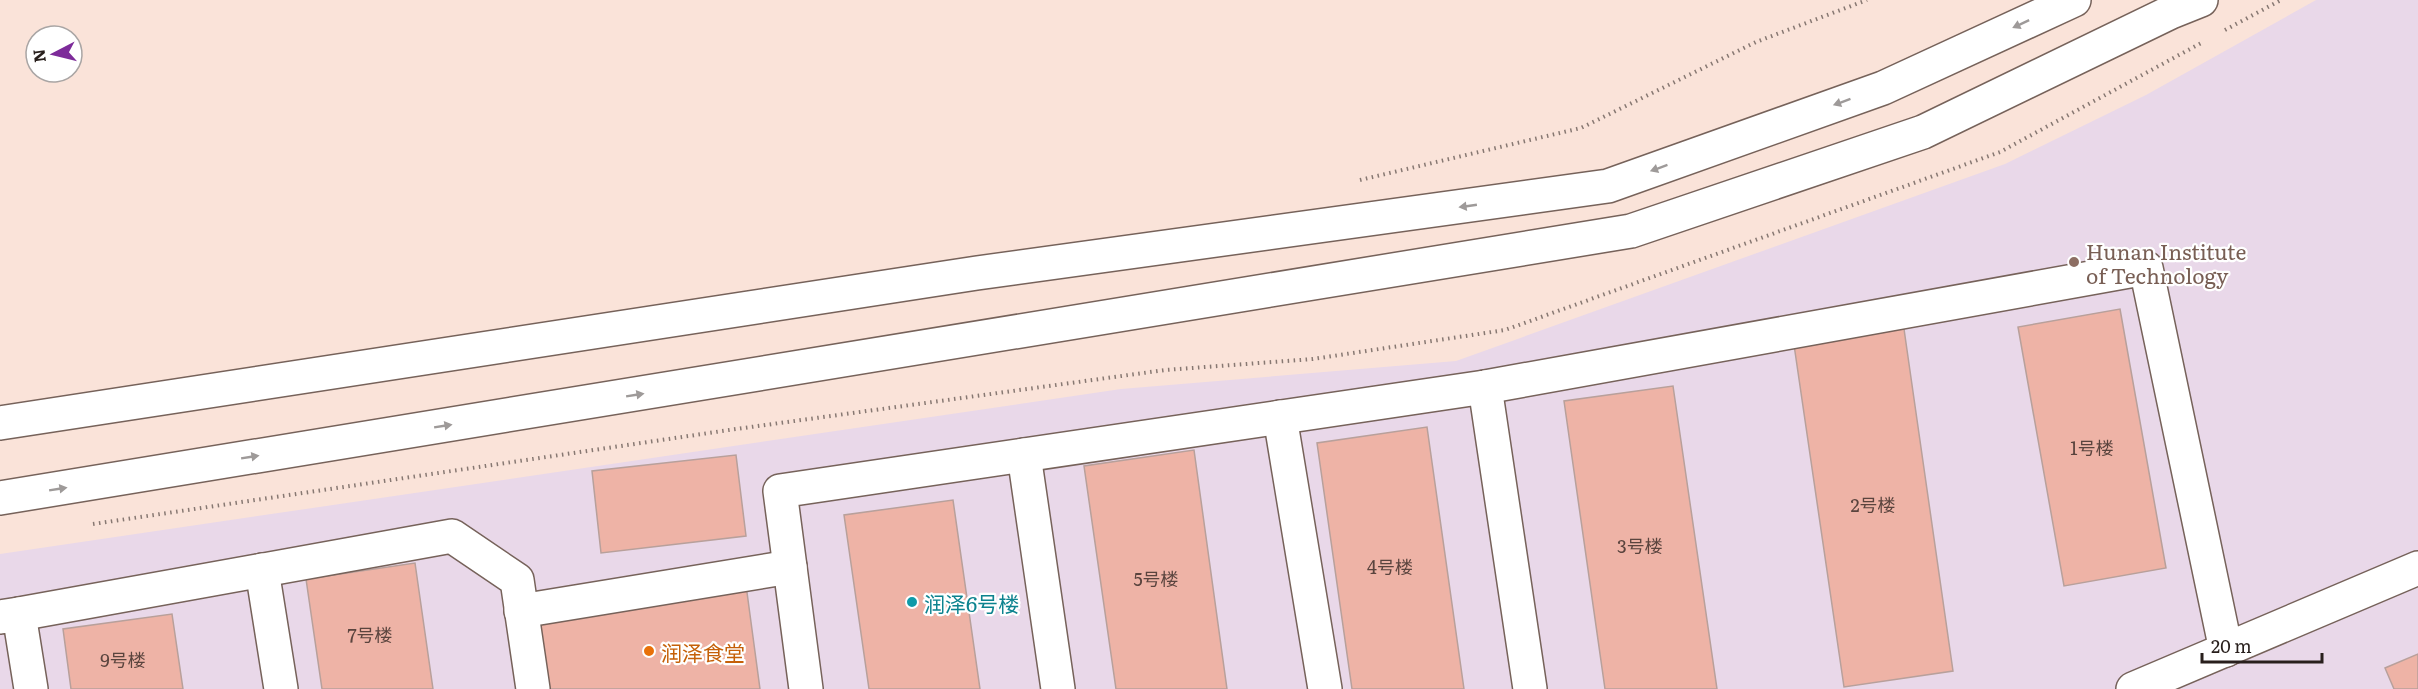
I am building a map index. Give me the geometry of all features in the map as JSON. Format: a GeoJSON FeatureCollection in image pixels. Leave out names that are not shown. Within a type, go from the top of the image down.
{"type":"FeatureCollection","features":[{"type":"Feature","properties":{"kind":"street"},"geometry":{"type":"LineString","coordinates":[[0,423],[977,273],[1608,186],[1883,88],[2074,0]]}},
{"type":"Feature","properties":{"kind":"street"},"geometry":{"type":"LineString","coordinates":[[0,498],[1631,231],[1923,132],[2171,12],[2201,0]]}},
{"type":"Feature","properties":{"kind":"street"},"geometry":{"type":"LineString","coordinates":[[806,689],[780,491],[1485,387],[2146,268],[2226,650]]}},
{"type":"Feature","properties":{"kind":"street"},"geometry":{"type":"LineString","coordinates":[[1485,387],[1530,689]]}},
{"type":"Feature","properties":{"kind":"street"},"geometry":{"type":"LineString","coordinates":[[1280,417],[1325,689]]}},
{"type":"Feature","properties":{"kind":"street"},"geometry":{"type":"LineString","coordinates":[[1024,454],[1058,689]]}},
{"type":"Feature","properties":{"kind":"street"},"geometry":{"type":"LineString","coordinates":[[31,689],[10,616],[452,536],[517,580],[533,689]]}},
{"type":"Feature","properties":{"kind":"street"},"geometry":{"type":"LineString","coordinates":[[521,611],[790,567]]}},
{"type":"Feature","properties":{"kind":"street"},"geometry":{"type":"LineString","coordinates":[[2133,689],[2418,568]]}},
{"type":"Feature","properties":{"kind":"street"},"geometry":{"type":"LineString","coordinates":[[262,570],[281,689]]}},
{"type":"Feature","properties":{"kind":"path"},"geometry":{"type":"LineString","coordinates":[[1358,180],[1581,128],[1756,42],[1867,0]]}},
{"type":"Feature","properties":{"kind":"shaded area","name":"Hunan Institute of Technology"},"geometry":{"type":"Polygon","coordinates":[[[2316,0],[2418,0],[2418,689],[0,689],[0,554],[1121,389],[1456,361],[2005,164],[2146,95],[2316,0]]]}},
{"type":"Feature","properties":{"kind":"building"},"geometry":{"type":"Polygon","coordinates":[[[2120,309],[2166,568],[2064,586],[2018,327],[2120,309]]]}},
{"type":"Feature","properties":{"kind":"building"},"geometry":{"type":"Polygon","coordinates":[[[1903,322],[1953,671],[1844,687],[1793,338],[1903,322]]]}},
{"type":"Feature","properties":{"kind":"building"},"geometry":{"type":"Polygon","coordinates":[[[1673,386],[1717,689],[1605,689],[1564,401],[1673,386]]]}},
{"type":"Feature","properties":{"kind":"building"},"geometry":{"type":"Polygon","coordinates":[[[1427,427],[1464,689],[1352,689],[1317,443],[1427,427]]]}},
{"type":"Feature","properties":{"kind":"building"},"geometry":{"type":"Polygon","coordinates":[[[1194,450],[1227,689],[1116,689],[1084,466],[1194,450]]]}},
{"type":"Feature","properties":{"kind":"building"},"geometry":{"type":"Polygon","coordinates":[[[736,455],[746,536],[601,553],[592,471],[736,455]]]}},
{"type":"Feature","properties":{"kind":"building","name":"润泽6号楼"},"geometry":{"type":"Polygon","coordinates":[[[953,500],[980,689],[869,689],[844,515],[953,500]]]}},
{"type":"Feature","properties":{"kind":"building"},"geometry":{"type":"Polygon","coordinates":[[[415,563],[433,689],[322,689],[306,579],[415,563]]]}},
{"type":"Feature","properties":{"kind":"building","name":"润泽食堂"},"geometry":{"type":"Polygon","coordinates":[[[746,585],[760,689],[547,689],[537,613],[746,585]]]}},
{"type":"Feature","properties":{"kind":"building"},"geometry":{"type":"Polygon","coordinates":[[[172,614],[183,689],[71,689],[63,629],[172,614]]]}},
{"type":"Feature","properties":{"kind":"building"},"geometry":{"type":"Polygon","coordinates":[[[2418,654],[2418,689],[2394,689],[2385,668],[2418,654]]]}},
{"type":"Feature","properties":{"kind":"place","name":"Hunan Institute of Technology"},"geometry":{"type":"Point","coordinates":[2074,262]}},
{"type":"Feature","properties":{"kind":"place","name":"润泽6号楼"},"geometry":{"type":"Point","coordinates":[912,602]}},
{"type":"Feature","properties":{"kind":"place","name":"润泽食堂"},"geometry":{"type":"Point","coordinates":[649,651]}}]}
